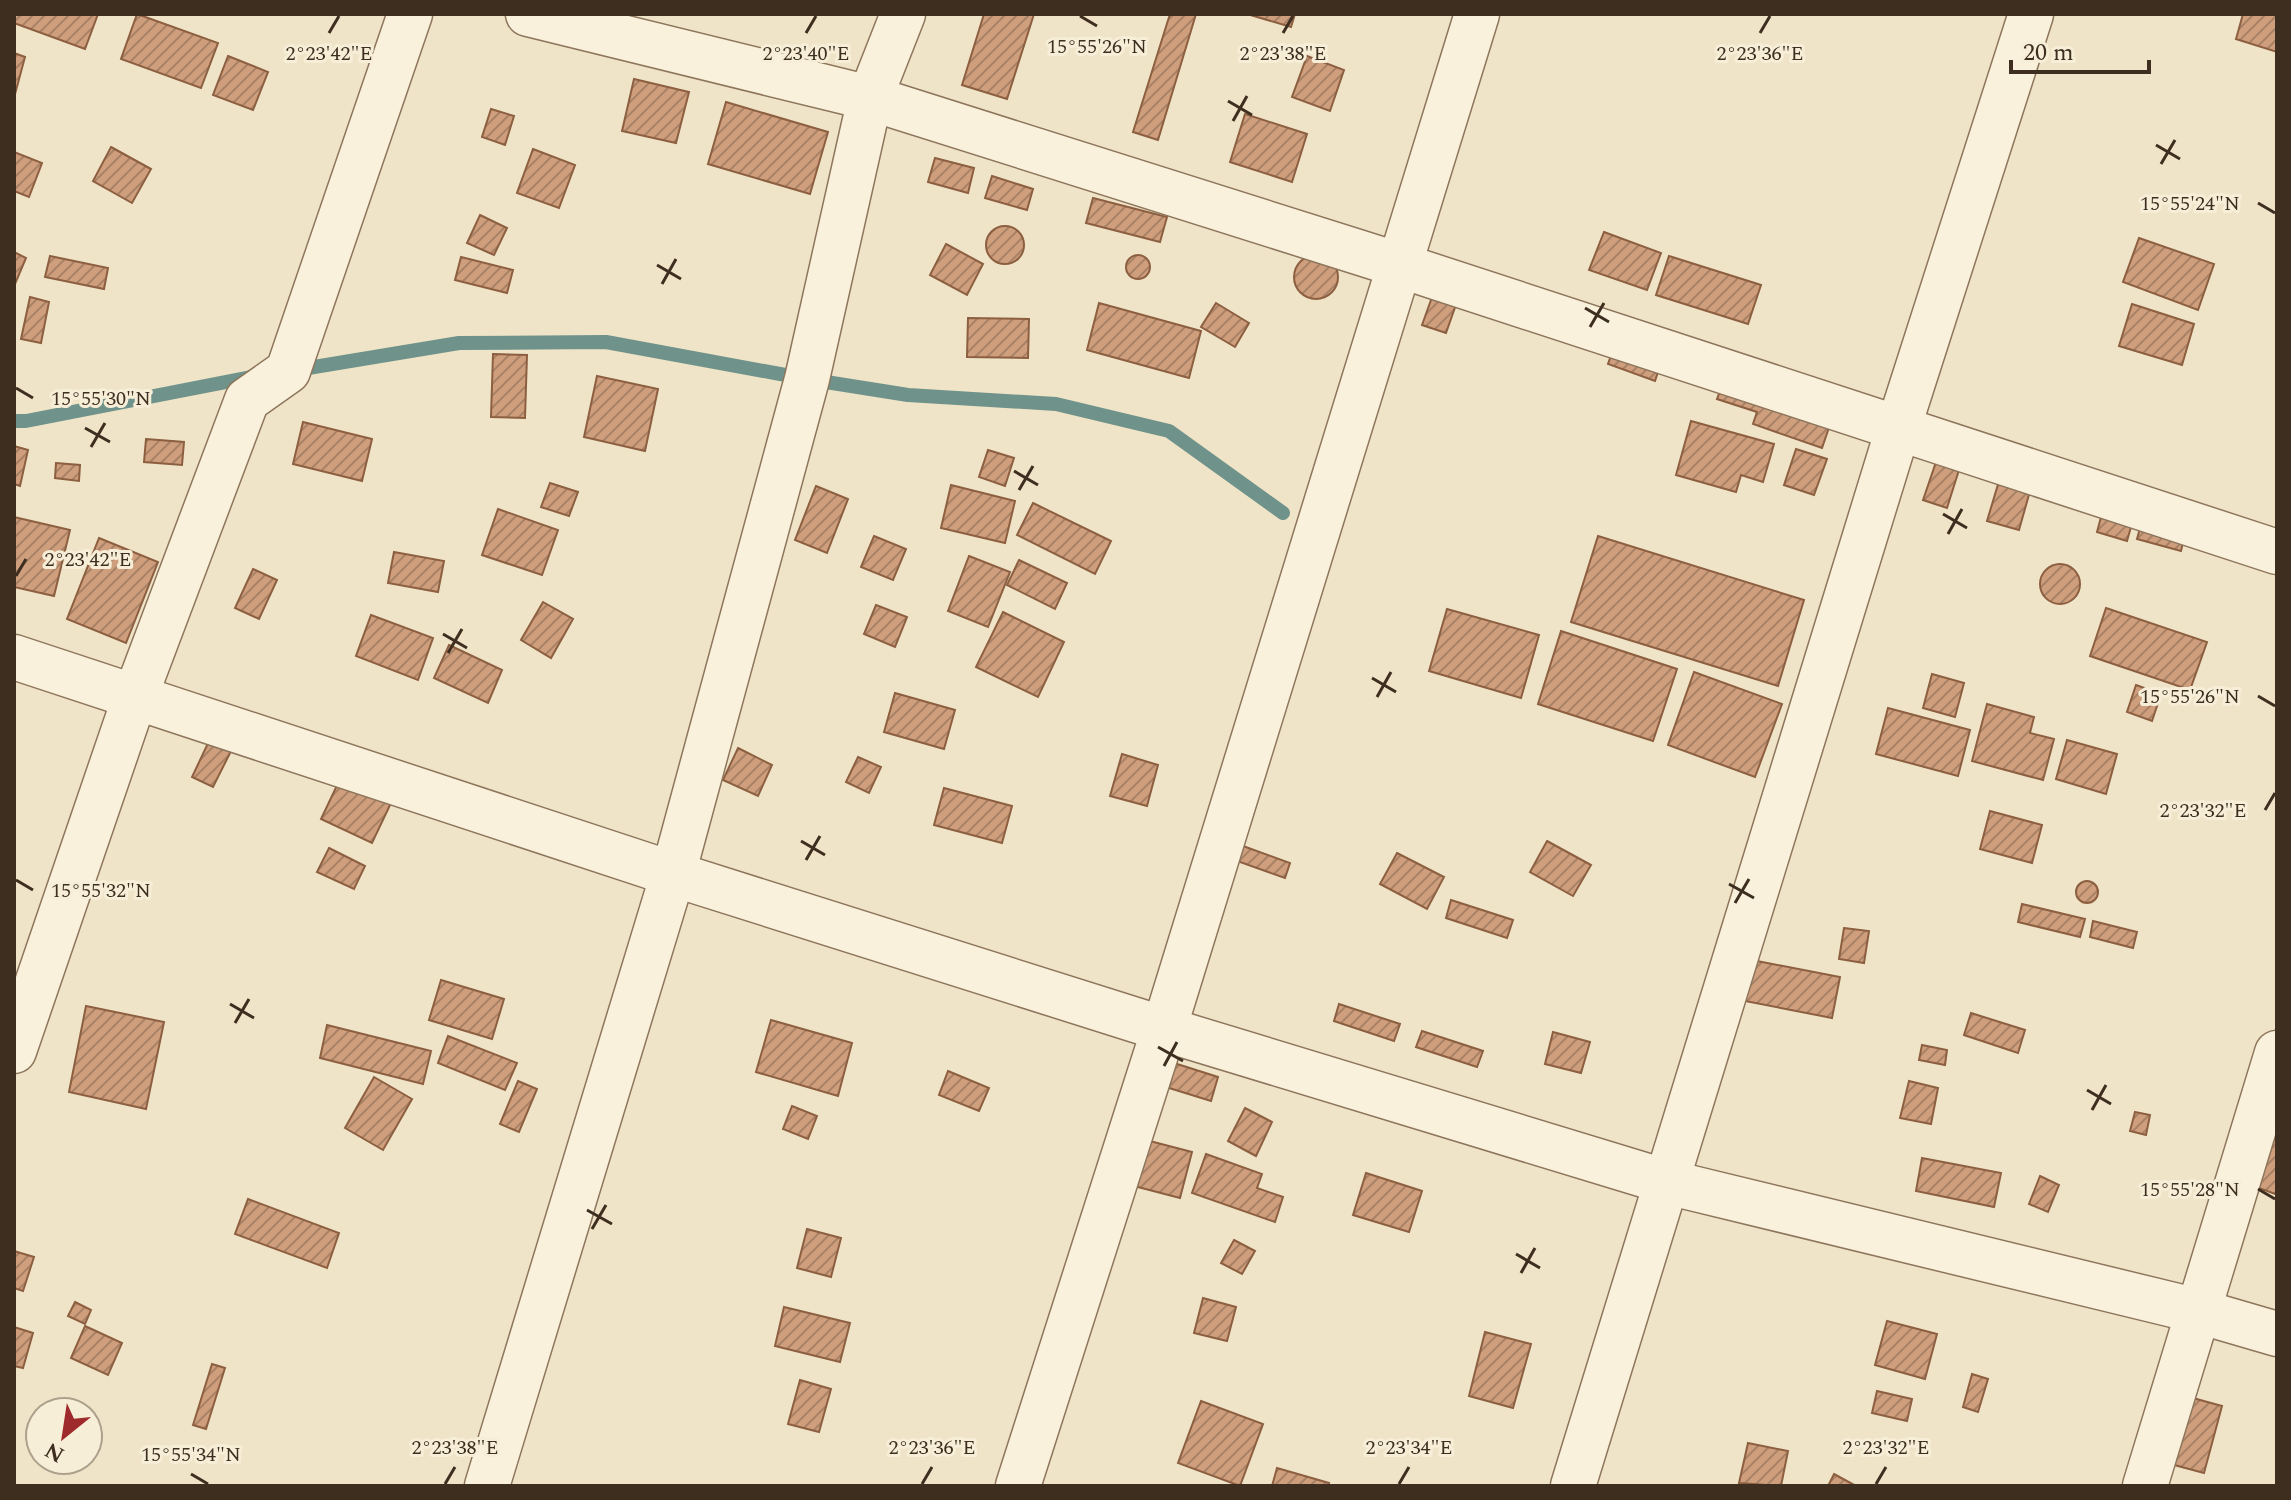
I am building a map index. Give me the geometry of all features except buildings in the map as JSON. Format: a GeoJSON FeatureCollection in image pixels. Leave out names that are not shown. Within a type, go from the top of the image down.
{"type":"FeatureCollection","features":[{"type":"Feature","properties":{"kind":"street"},"geometry":{"type":"LineString","coordinates":[[14,1051],[135,697],[247,400],[288,371],[410,14]]}},
{"type":"Feature","properties":{"kind":"street"},"geometry":{"type":"LineString","coordinates":[[528,14],[870,98],[1399,265],[2277,552]]}},
{"type":"Feature","properties":{"kind":"street"},"geometry":{"type":"LineString","coordinates":[[487,1486],[673,874],[807,379],[870,98],[903,14]]}},
{"type":"Feature","properties":{"kind":"street"},"geometry":{"type":"LineString","coordinates":[[1018,1486],[1164,1029],[1477,14]]}},
{"type":"Feature","properties":{"kind":"street"},"geometry":{"type":"LineString","coordinates":[[1573,1486],[1898,429],[2031,14]]}},
{"type":"Feature","properties":{"kind":"street"},"geometry":{"type":"LineString","coordinates":[[14,657],[673,874],[1164,1029],[1667,1182],[2198,1311],[2277,1334]]}},
{"type":"Feature","properties":{"kind":"street"},"geometry":{"type":"LineString","coordinates":[[2145,1486],[2277,1053]]}},
{"type":"Feature","properties":{"kind":"waterway"},"geometry":{"type":"LineString","coordinates":[[296,370],[459,343],[606,342],[908,395],[1056,404],[1169,431],[1283,513]]}},
{"type":"Feature","properties":{"kind":"waterway"},"geometry":{"type":"LineString","coordinates":[[14,421],[256,376]]}}]}
